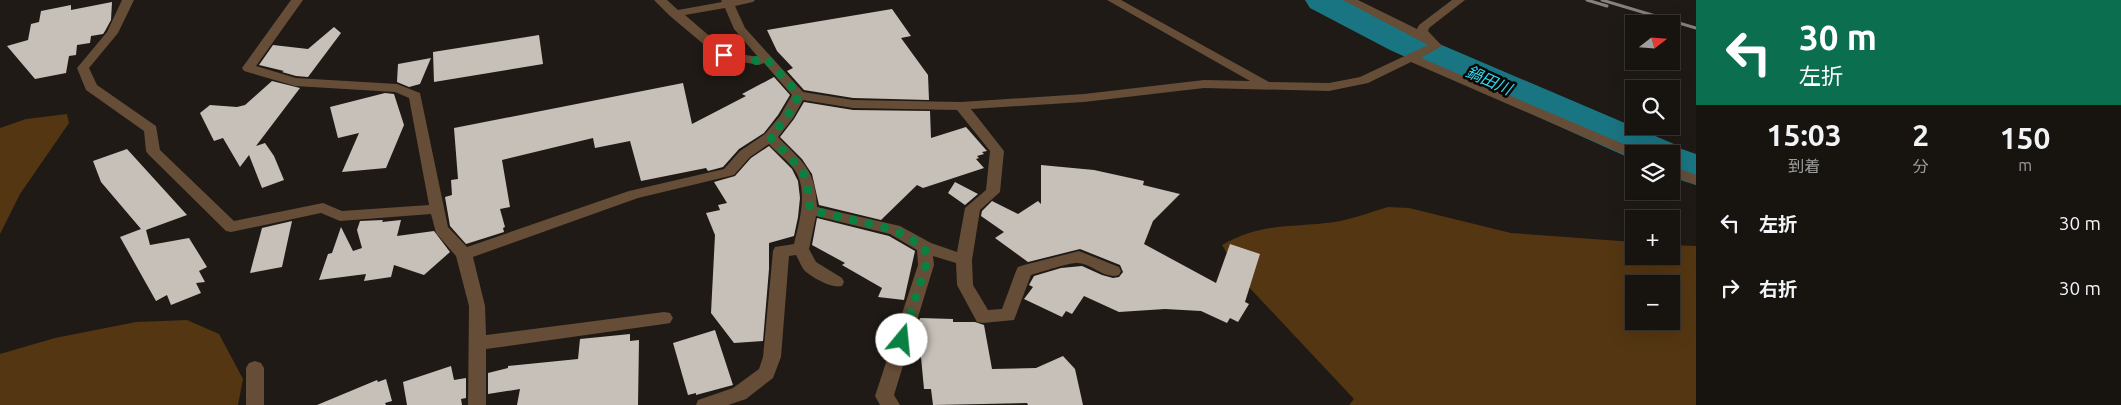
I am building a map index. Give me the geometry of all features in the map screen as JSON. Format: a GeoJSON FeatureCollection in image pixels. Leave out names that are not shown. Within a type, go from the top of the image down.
{"type":"FeatureCollection","features":[{"type":"Feature","properties":{"kind":"street"},"geometry":{"type":"LineString","coordinates":[[128,0],[112,33],[83,68],[91,87],[151,128],[153,151],[231,227],[323,208],[340,216],[436,209]]}},
{"type":"Feature","properties":{"kind":"street"},"geometry":{"type":"LineString","coordinates":[[297,0],[248,68],[295,82],[398,88],[415,96],[441,230],[464,254],[477,306],[476,405]]}},
{"type":"Feature","properties":{"kind":"street"},"geometry":{"type":"LineString","coordinates":[[660,0],[724,55],[759,61],[766,58]]}},
{"type":"Feature","properties":{"kind":"street"},"geometry":{"type":"LineString","coordinates":[[674,14],[728,2],[749,0]]}},
{"type":"Feature","properties":{"kind":"street"},"geometry":{"type":"LineString","coordinates":[[1113,0],[1267,86]]}},
{"type":"Feature","properties":{"kind":"street"},"geometry":{"type":"LineString","coordinates":[[1349,0],[1433,43]]}},
{"type":"Feature","properties":{"kind":"street"},"geometry":{"type":"LineString","coordinates":[[1433,43],[1422,32],[1423,27],[1458,0]]}},
{"type":"Feature","properties":{"kind":"street"},"geometry":{"type":"LineString","coordinates":[[728,2],[740,29],[799,95],[853,104],[962,106],[1084,98],[1204,84],[1328,87],[1364,80],[1413,57],[1433,43]]}},
{"type":"Feature","properties":{"kind":"street"},"geometry":{"type":"LineString","coordinates":[[1413,57],[1625,150]]}},
{"type":"Feature","properties":{"kind":"street"},"geometry":{"type":"LineString","coordinates":[[464,254],[634,194],[729,172],[745,154],[770,137],[786,118],[799,95]]}},
{"type":"Feature","properties":{"kind":"street"},"geometry":{"type":"LineString","coordinates":[[962,106],[998,151],[993,192],[972,208],[964,260],[965,285],[983,317],[1008,315],[1024,271],[1079,257],[1112,271]]}},
{"type":"Feature","properties":{"kind":"street"},"geometry":{"type":"LineString","coordinates":[[770,137],[803,171],[809,194],[810,210],[801,249],[810,266],[836,282]]}},
{"type":"Feature","properties":{"kind":"street"},"geometry":{"type":"LineString","coordinates":[[1680,174],[1696,180]]}},
{"type":"Feature","properties":{"kind":"street"},"geometry":{"type":"LineString","coordinates":[[810,210],[895,230],[925,247],[964,260]]}},
{"type":"Feature","properties":{"kind":"street"},"geometry":{"type":"LineString","coordinates":[[891,405],[884,396],[926,265],[925,247]]}},
{"type":"Feature","properties":{"kind":"street"},"geometry":{"type":"LineString","coordinates":[[705,405],[740,394],[767,373],[772,357],[782,251],[801,249]]}},
{"type":"Feature","properties":{"kind":"street"},"geometry":{"type":"LineString","coordinates":[[477,343],[664,318]]}},
{"type":"Feature","properties":{"kind":"street"},"geometry":{"type":"LineString","coordinates":[[254,405],[255,368]]}},
{"type":"Feature","properties":{"kind":"shaded area"},"geometry":{"type":"Polygon","coordinates":[[[67,114],[69,123],[20,194],[0,234],[0,128],[26,119],[67,114]]]}},
{"type":"Feature","properties":{"kind":"shaded area"},"geometry":{"type":"Polygon","coordinates":[[[1388,207],[1409,208],[1511,233],[1625,241],[1625,265],[1680,265],[1680,245],[1696,246],[1696,405],[1349,405],[1354,399],[1245,283],[1222,245],[1264,229],[1335,222],[1388,207]]]}},
{"type":"Feature","properties":{"kind":"shaded area"},"geometry":{"type":"Polygon","coordinates":[[[187,320],[219,334],[243,379],[238,405],[0,405],[0,354],[55,338],[136,322],[187,320]]]}},
{"type":"Feature","properties":{"kind":"building"},"geometry":{"type":"Polygon","coordinates":[[[112,2],[111,20],[105,31],[103,34],[91,36],[90,43],[77,45],[76,55],[69,56],[66,73],[35,79],[7,46],[28,40],[31,24],[39,22],[41,11],[71,5],[71,10],[112,2]]]}},
{"type":"Feature","properties":{"kind":"building"},"geometry":{"type":"Polygon","coordinates":[[[892,9],[911,36],[901,38],[928,75],[929,100],[853,98],[804,90],[787,71],[793,68],[777,51],[767,30],[892,9]]]}},
{"type":"Feature","properties":{"kind":"building"},"geometry":{"type":"Polygon","coordinates":[[[334,27],[341,33],[308,77],[296,76],[259,65],[273,45],[308,49],[334,27]]]}},
{"type":"Feature","properties":{"kind":"building"},"geometry":{"type":"Polygon","coordinates":[[[539,35],[543,64],[434,82],[433,52],[539,35]]]}},
{"type":"Feature","properties":{"kind":"building"},"geometry":{"type":"Polygon","coordinates":[[[431,58],[420,84],[409,87],[397,82],[398,64],[431,58]]]}},
{"type":"Feature","properties":{"kind":"building"},"geometry":{"type":"Polygon","coordinates":[[[774,77],[790,95],[764,133],[739,149],[723,167],[708,171],[706,168],[641,181],[630,141],[595,148],[593,138],[502,160],[510,207],[500,209],[505,227],[503,228],[504,232],[466,244],[450,226],[445,197],[452,195],[451,180],[458,179],[454,128],[683,83],[692,124],[746,96],[742,94],[774,77]]]}},
{"type":"Feature","properties":{"kind":"building"},"geometry":{"type":"Polygon","coordinates":[[[272,81],[300,88],[256,146],[265,143],[274,156],[284,180],[262,188],[249,155],[240,167],[223,138],[214,141],[200,113],[210,105],[237,107],[245,105],[272,81]]]}},
{"type":"Feature","properties":{"kind":"building"},"geometry":{"type":"Polygon","coordinates":[[[385,93],[394,94],[404,125],[386,168],[342,172],[359,133],[338,138],[330,107],[385,93]]]}},
{"type":"Feature","properties":{"kind":"building"},"geometry":{"type":"Polygon","coordinates":[[[804,102],[853,110],[930,111],[931,138],[966,127],[987,151],[982,152],[984,154],[977,156],[979,158],[976,159],[984,168],[923,188],[917,185],[881,220],[819,205],[812,174],[802,159],[780,137],[804,102]]]}},
{"type":"Feature","properties":{"kind":"building"},"geometry":{"type":"Polygon","coordinates":[[[769,146],[792,169],[798,181],[800,198],[798,217],[794,236],[769,243],[769,269],[763,341],[734,343],[711,313],[715,235],[706,213],[720,210],[718,205],[727,203],[714,182],[735,176],[751,158],[769,146]]]}},
{"type":"Feature","properties":{"kind":"building"},"geometry":{"type":"Polygon","coordinates":[[[127,149],[187,215],[146,230],[150,245],[189,238],[207,267],[199,271],[205,282],[196,283],[201,293],[171,305],[167,295],[156,301],[120,237],[141,229],[101,182],[93,161],[127,149]]]}},
{"type":"Feature","properties":{"kind":"building"},"geometry":{"type":"Polygon","coordinates":[[[1041,165],[1094,170],[1144,181],[1143,185],[1180,194],[1153,221],[1144,244],[1216,283],[1230,244],[1260,254],[1245,302],[1249,304],[1238,322],[1230,318],[1227,323],[1201,311],[1165,309],[1119,312],[1084,296],[1072,314],[1066,311],[1062,317],[1024,299],[1033,287],[1029,285],[1034,276],[1061,268],[1082,266],[1113,278],[1119,277],[1123,272],[1120,265],[1080,249],[1028,262],[995,238],[1004,232],[981,216],[982,211],[992,201],[1018,214],[1038,201],[1041,204],[1041,165]]]}},
{"type":"Feature","properties":{"kind":"building"},"geometry":{"type":"Polygon","coordinates":[[[955,182],[978,194],[965,205],[948,193],[955,182]]]}},
{"type":"Feature","properties":{"kind":"building"},"geometry":{"type":"Polygon","coordinates":[[[817,218],[889,236],[915,251],[904,300],[878,297],[882,288],[842,265],[845,263],[812,245],[817,218]]]}},
{"type":"Feature","properties":{"kind":"building"},"geometry":{"type":"Polygon","coordinates":[[[383,220],[382,222],[401,220],[397,236],[434,231],[450,252],[424,275],[394,265],[391,277],[364,281],[366,274],[319,280],[328,254],[332,253],[341,227],[353,251],[362,248],[357,230],[360,221],[383,220]]]}},
{"type":"Feature","properties":{"kind":"building"},"geometry":{"type":"Polygon","coordinates":[[[292,221],[282,267],[250,273],[262,228],[292,221]]]}},
{"type":"Feature","properties":{"kind":"building"},"geometry":{"type":"Polygon","coordinates":[[[920,318],[953,319],[953,322],[975,322],[984,325],[992,369],[1036,368],[1063,356],[1075,369],[1083,405],[1028,405],[1027,403],[933,405],[931,389],[924,389],[918,325],[920,318]]]}},
{"type":"Feature","properties":{"kind":"building"},"geometry":{"type":"Polygon","coordinates":[[[715,330],[733,385],[696,395],[696,393],[688,395],[673,343],[715,330]]]}},
{"type":"Feature","properties":{"kind":"building"},"geometry":{"type":"Polygon","coordinates":[[[630,334],[630,341],[639,340],[638,405],[517,405],[520,389],[488,394],[488,373],[508,368],[508,366],[578,359],[580,339],[630,334]]]}},
{"type":"Feature","properties":{"kind":"building"},"geometry":{"type":"Polygon","coordinates":[[[451,366],[454,380],[466,378],[466,398],[461,399],[462,405],[407,405],[403,382],[451,366]]]}},
{"type":"Feature","properties":{"kind":"building"},"geometry":{"type":"Polygon","coordinates":[[[386,379],[392,401],[385,403],[386,405],[317,405],[377,380],[378,382],[386,379]]]}},
{"type":"Feature","properties":{"kind":"waterway","name":"鍋田川"},"geometry":{"type":"LineString","coordinates":[[1323,0],[1403,42],[1638,145]]}},
{"type":"Feature","properties":{"kind":"waterway","name":"鍋田川"},"geometry":{"type":"LineString","coordinates":[[1680,164],[1696,171]]}},
{"type":"Feature","properties":{"kind":"railway"},"geometry":{"type":"LineString","coordinates":[[1587,0],[1607,6]]}},
{"type":"Feature","properties":{"kind":"railway"},"geometry":{"type":"LineString","coordinates":[[1602,0],[1696,28]]}},
{"type":"Feature","properties":{"kind":"route"},"geometry":{"type":"LineString","coordinates":[[724,55],[759,61],[766,58],[799,95],[786,118],[770,137],[803,171],[809,194],[810,210],[895,230],[925,247],[926,265],[902,340]]}}]}
